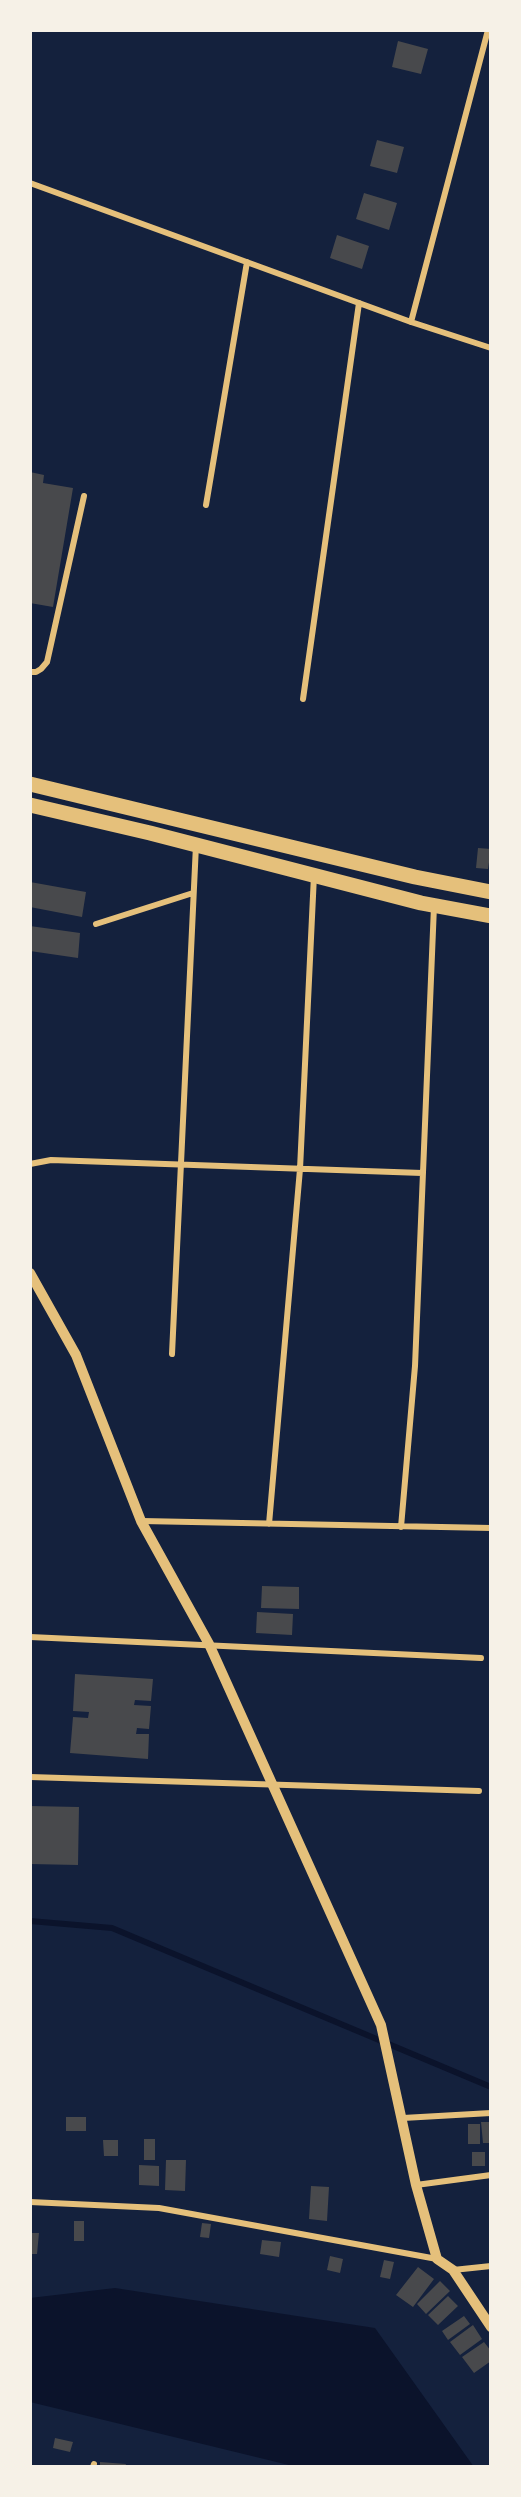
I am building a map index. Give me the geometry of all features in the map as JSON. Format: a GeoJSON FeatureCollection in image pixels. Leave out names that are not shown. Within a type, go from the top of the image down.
{"type":"FeatureCollection","features":[{"type":"Feature","properties":{"kind":"main road"},"geometry":{"type":"LineString","coordinates":[[30,784],[415,877],[491,892]]}},
{"type":"Feature","properties":{"kind":"main road"},"geometry":{"type":"LineString","coordinates":[[30,805],[196,844],[434,905],[491,916]]}},
{"type":"Feature","properties":{"kind":"street"},"geometry":{"type":"LineString","coordinates":[[411,322],[488,30]]}},
{"type":"Feature","properties":{"kind":"street"},"geometry":{"type":"LineString","coordinates":[[30,183],[411,322],[491,348]]}},
{"type":"Feature","properties":{"kind":"street"},"geometry":{"type":"LineString","coordinates":[[206,505],[247,262]]}},
{"type":"Feature","properties":{"kind":"street"},"geometry":{"type":"LineString","coordinates":[[303,699],[359,303]]}},
{"type":"Feature","properties":{"kind":"street"},"geometry":{"type":"LineString","coordinates":[[30,672],[36,672],[47,662],[84,496]]}},
{"type":"Feature","properties":{"kind":"street"},"geometry":{"type":"LineString","coordinates":[[172,1354],[196,844]]}},
{"type":"Feature","properties":{"kind":"street"},"geometry":{"type":"LineString","coordinates":[[269,1524],[300,1169],[314,875]]}},
{"type":"Feature","properties":{"kind":"street"},"geometry":{"type":"LineString","coordinates":[[96,924],[193,893]]}},
{"type":"Feature","properties":{"kind":"street"},"geometry":{"type":"LineString","coordinates":[[401,1527],[415,1366],[434,905]]}},
{"type":"Feature","properties":{"kind":"street"},"geometry":{"type":"LineString","coordinates":[[30,1164],[51,1160],[422,1173]]}},
{"type":"Feature","properties":{"kind":"street"},"geometry":{"type":"LineString","coordinates":[[30,1273],[76,1355],[141,1521],[209,1644],[381,2025],[416,2185],[436,2259]]}},
{"type":"Feature","properties":{"kind":"street"},"geometry":{"type":"LineString","coordinates":[[141,1521],[491,1528]]}},
{"type":"Feature","properties":{"kind":"street"},"geometry":{"type":"LineString","coordinates":[[30,1637],[481,1658]]}},
{"type":"Feature","properties":{"kind":"street"},"geometry":{"type":"LineString","coordinates":[[30,1777],[270,1782],[479,1791]]}},
{"type":"Feature","properties":{"kind":"street"},"geometry":{"type":"LineString","coordinates":[[403,2118],[491,2113]]}},
{"type":"Feature","properties":{"kind":"street"},"geometry":{"type":"LineString","coordinates":[[416,2185],[491,2175]]}},
{"type":"Feature","properties":{"kind":"street"},"geometry":{"type":"LineString","coordinates":[[30,2202],[159,2208],[436,2259],[453,2270],[491,2327]]}},
{"type":"Feature","properties":{"kind":"street"},"geometry":{"type":"LineString","coordinates":[[453,2270],[491,2266]]}},
{"type":"Feature","properties":{"kind":"water"},"geometry":{"type":"Polygon","coordinates":[[[115,2288],[375,2328],[474,2467],[297,2467],[30,2402],[30,2298],[115,2288]]]}},
{"type":"Feature","properties":{"kind":"building"},"geometry":{"type":"Polygon","coordinates":[[[398,41],[428,49],[421,74],[392,67],[398,41]]]}},
{"type":"Feature","properties":{"kind":"building"},"geometry":{"type":"Polygon","coordinates":[[[377,140],[404,147],[397,173],[370,166],[377,140]]]}},
{"type":"Feature","properties":{"kind":"building"},"geometry":{"type":"Polygon","coordinates":[[[364,193],[397,203],[389,230],[356,219],[364,193]]]}},
{"type":"Feature","properties":{"kind":"building"},"geometry":{"type":"Polygon","coordinates":[[[337,235],[369,246],[362,269],[330,258],[337,235]]]}},
{"type":"Feature","properties":{"kind":"building"},"geometry":{"type":"Polygon","coordinates":[[[30,472],[44,475],[43,483],[73,488],[53,607],[30,603],[30,472]]]}},
{"type":"Feature","properties":{"kind":"building"},"geometry":{"type":"Polygon","coordinates":[[[478,848],[491,849],[488,869],[476,868],[478,848]]]}},
{"type":"Feature","properties":{"kind":"building"},"geometry":{"type":"Polygon","coordinates":[[[30,882],[86,892],[82,917],[30,907],[30,882]]]}},
{"type":"Feature","properties":{"kind":"building"},"geometry":{"type":"Polygon","coordinates":[[[30,926],[80,933],[78,958],[30,951],[30,926]]]}},
{"type":"Feature","properties":{"kind":"building"},"geometry":{"type":"Polygon","coordinates":[[[262,1586],[299,1587],[299,1609],[261,1608],[262,1586]]]}},
{"type":"Feature","properties":{"kind":"building"},"geometry":{"type":"Polygon","coordinates":[[[257,1612],[293,1614],[292,1635],[256,1633],[257,1612]]]}},
{"type":"Feature","properties":{"kind":"building"},"geometry":{"type":"Polygon","coordinates":[[[75,1674],[153,1679],[151,1701],[135,1700],[134,1705],[151,1706],[149,1729],[137,1728],[136,1734],[149,1734],[148,1759],[70,1753],[73,1717],[88,1718],[89,1712],[73,1711],[75,1674]]]}},
{"type":"Feature","properties":{"kind":"building"},"geometry":{"type":"Polygon","coordinates":[[[30,1806],[79,1807],[78,1865],[30,1864],[30,1806]]]}},
{"type":"Feature","properties":{"kind":"building"},"geometry":{"type":"Polygon","coordinates":[[[66,2117],[86,2117],[86,2131],[66,2131],[66,2117]]]}},
{"type":"Feature","properties":{"kind":"building"},"geometry":{"type":"Polygon","coordinates":[[[481,2122],[491,2122],[491,2143],[483,2143],[481,2122]]]}},
{"type":"Feature","properties":{"kind":"building"},"geometry":{"type":"Polygon","coordinates":[[[468,2124],[480,2124],[480,2144],[468,2144],[468,2124]]]}},
{"type":"Feature","properties":{"kind":"building"},"geometry":{"type":"Polygon","coordinates":[[[144,2139],[155,2139],[155,2160],[144,2160],[144,2139]]]}},
{"type":"Feature","properties":{"kind":"building"},"geometry":{"type":"Polygon","coordinates":[[[103,2140],[118,2140],[118,2156],[104,2156],[103,2140]]]}},
{"type":"Feature","properties":{"kind":"building"},"geometry":{"type":"Polygon","coordinates":[[[472,2152],[485,2152],[485,2166],[472,2166],[472,2152]]]}},
{"type":"Feature","properties":{"kind":"building"},"geometry":{"type":"Polygon","coordinates":[[[166,2160],[186,2160],[185,2191],[165,2190],[166,2160]]]}},
{"type":"Feature","properties":{"kind":"building"},"geometry":{"type":"Polygon","coordinates":[[[139,2165],[159,2166],[159,2186],[139,2185],[139,2165]]]}},
{"type":"Feature","properties":{"kind":"building"},"geometry":{"type":"Polygon","coordinates":[[[311,2186],[329,2187],[327,2221],[309,2219],[311,2186]]]}},
{"type":"Feature","properties":{"kind":"building"},"geometry":{"type":"Polygon","coordinates":[[[74,2221],[84,2221],[84,2241],[74,2241],[74,2221]]]}},
{"type":"Feature","properties":{"kind":"building"},"geometry":{"type":"Polygon","coordinates":[[[202,2223],[211,2224],[209,2238],[200,2237],[202,2223]]]}},
{"type":"Feature","properties":{"kind":"building"},"geometry":{"type":"Polygon","coordinates":[[[30,2233],[39,2233],[37,2254],[30,2254],[30,2233]]]}},
{"type":"Feature","properties":{"kind":"building"},"geometry":{"type":"Polygon","coordinates":[[[262,2240],[281,2242],[279,2257],[260,2254],[262,2240]]]}},
{"type":"Feature","properties":{"kind":"building"},"geometry":{"type":"Polygon","coordinates":[[[330,2256],[343,2259],[340,2273],[327,2270],[330,2256]]]}},
{"type":"Feature","properties":{"kind":"building"},"geometry":{"type":"Polygon","coordinates":[[[384,2260],[394,2262],[390,2279],[380,2277],[384,2260]]]}},
{"type":"Feature","properties":{"kind":"building"},"geometry":{"type":"Polygon","coordinates":[[[418,2267],[434,2279],[413,2307],[396,2295],[418,2267]]]}},
{"type":"Feature","properties":{"kind":"building"},"geometry":{"type":"Polygon","coordinates":[[[440,2281],[450,2291],[426,2314],[417,2304],[440,2281]]]}},
{"type":"Feature","properties":{"kind":"building"},"geometry":{"type":"Polygon","coordinates":[[[448,2296],[458,2306],[438,2325],[428,2315],[448,2296]]]}},
{"type":"Feature","properties":{"kind":"building"},"geometry":{"type":"Polygon","coordinates":[[[464,2316],[470,2324],[448,2340],[442,2331],[464,2316]]]}},
{"type":"Feature","properties":{"kind":"building"},"geometry":{"type":"Polygon","coordinates":[[[473,2325],[482,2339],[460,2355],[450,2342],[473,2325]]]}},
{"type":"Feature","properties":{"kind":"building"},"geometry":{"type":"Polygon","coordinates":[[[484,2342],[491,2351],[491,2361],[474,2373],[462,2357],[484,2342]]]}},
{"type":"Feature","properties":{"kind":"building"},"geometry":{"type":"Polygon","coordinates":[[[55,2438],[73,2442],[70,2452],[53,2448],[55,2438]]]}},
{"type":"Feature","properties":{"kind":"building"},"geometry":{"type":"Polygon","coordinates":[[[100,2462],[126,2464],[125,2467],[100,2467],[100,2462]]]}},
{"type":"Feature","properties":{"kind":"waterway"},"geometry":{"type":"LineString","coordinates":[[30,1921],[112,1928],[491,2087]]}}]}
